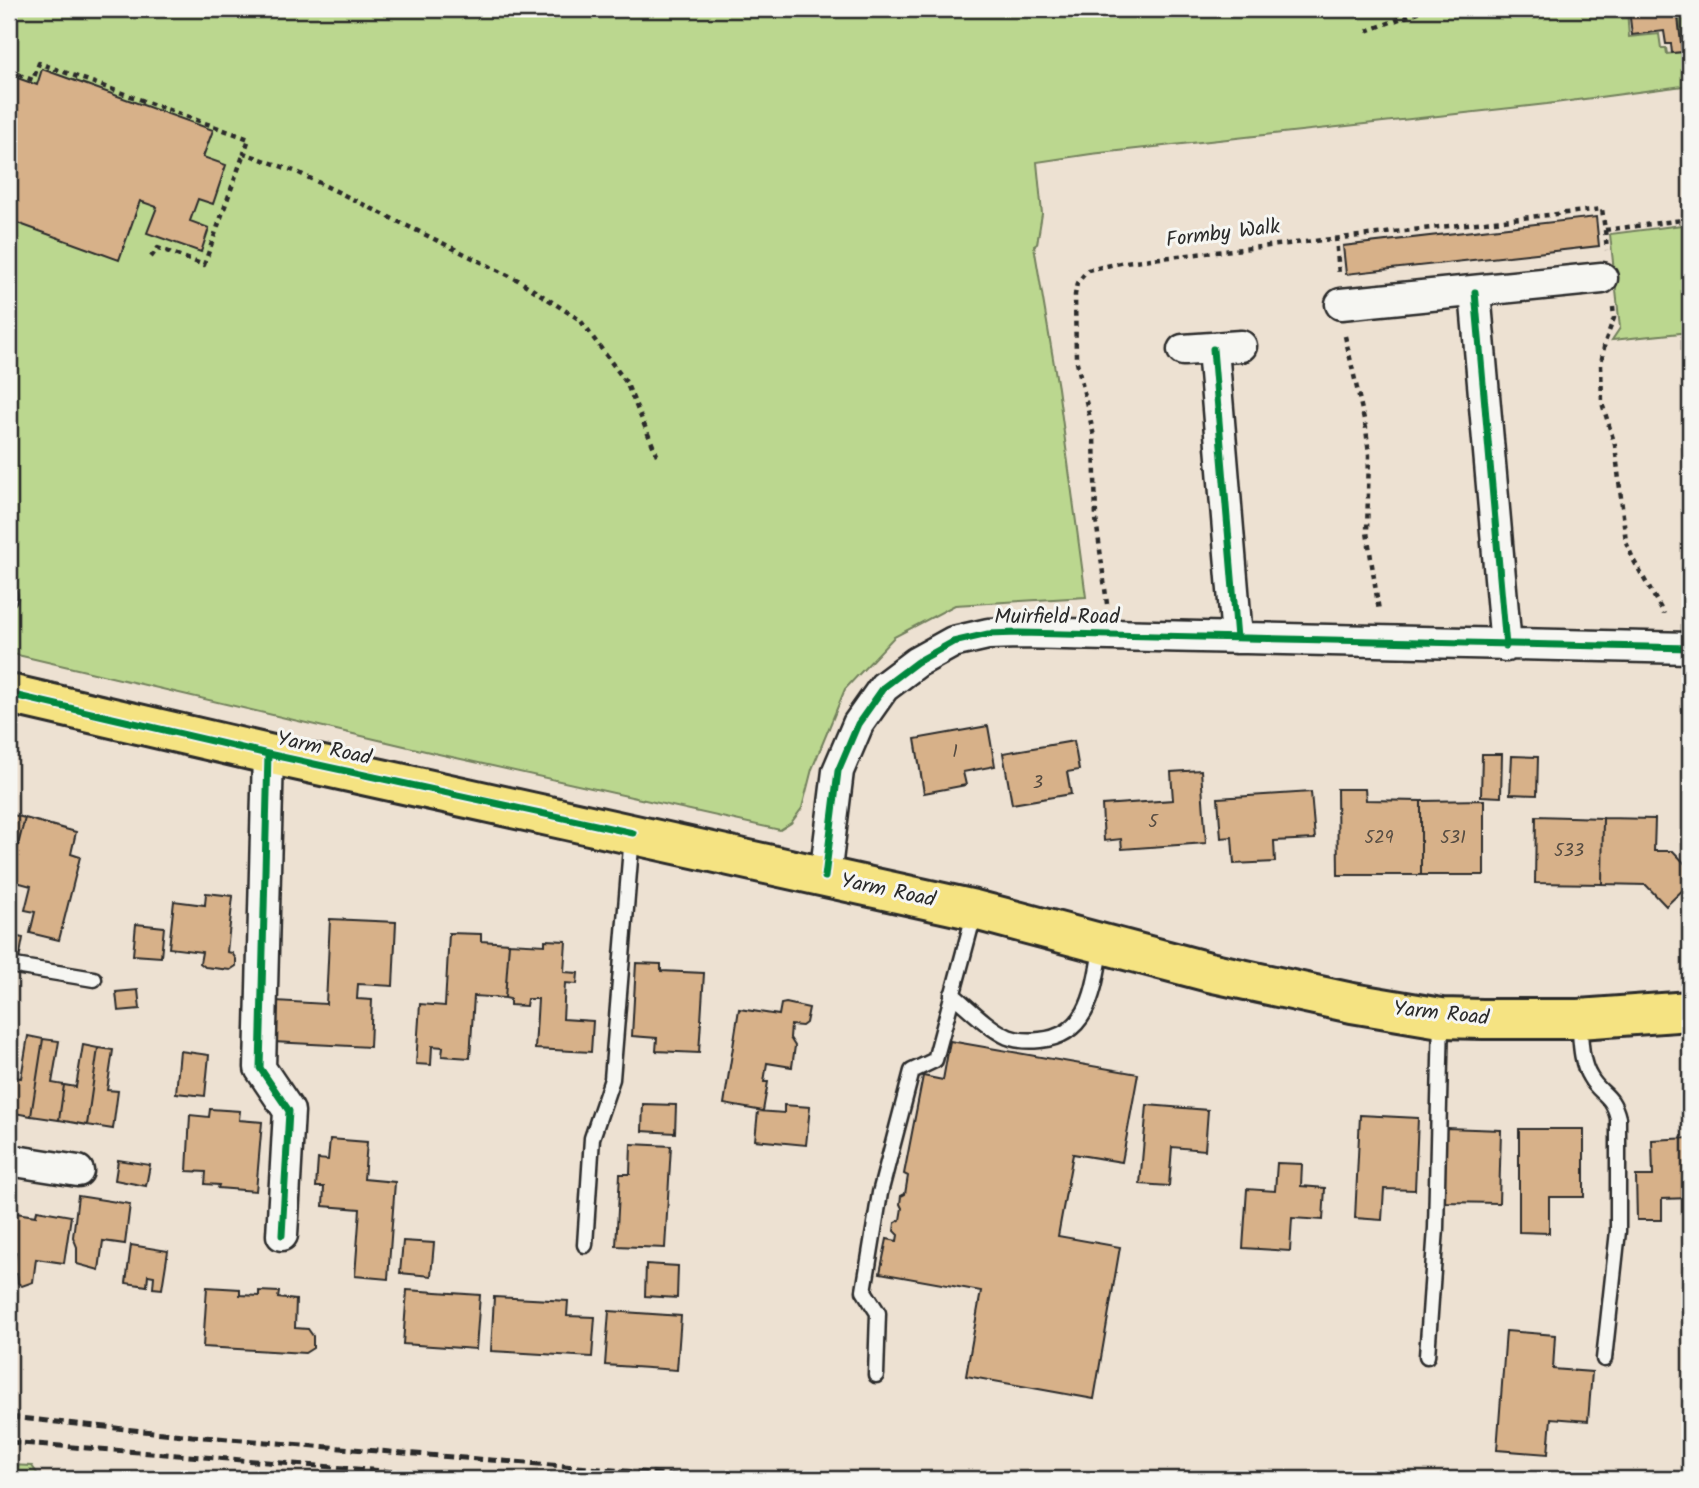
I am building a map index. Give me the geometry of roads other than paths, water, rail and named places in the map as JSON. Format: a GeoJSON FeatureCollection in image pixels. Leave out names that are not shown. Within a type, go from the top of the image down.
{"type":"FeatureCollection","features":[{"type":"Feature","properties":{"kind":"main road","name":"Yarm Road"},"geometry":{"type":"LineString","coordinates":[[9,694],[975,910],[1209,972],[1352,1003],[1441,1018],[1578,1019],[1690,1011]]}},
{"type":"Feature","properties":{"kind":"street"},"geometry":{"type":"LineString","coordinates":[[1341,304],[1607,278]]}},
{"type":"Feature","properties":{"kind":"street"},"geometry":{"type":"LineString","coordinates":[[1475,292],[1506,646]]}},
{"type":"Feature","properties":{"kind":"street"},"geometry":{"type":"LineString","coordinates":[[1183,350],[1227,347],[1237,638]]}},
{"type":"Feature","properties":{"kind":"street","name":"Muirfield Road"},"geometry":{"type":"LineString","coordinates":[[825,877],[838,771],[858,724],[884,687],[917,662],[953,642],[988,634],[1690,648]]}},
{"type":"Feature","properties":{"kind":"street"},"geometry":{"type":"LineString","coordinates":[[268,754],[260,1068],[289,1111],[282,1235]]}},
{"type":"Feature","properties":{"kind":"street"},"geometry":{"type":"LineString","coordinates":[[9,1160],[78,1171]]}},
{"type":"Feature","properties":{"kind":"lane"},"geometry":{"type":"LineString","coordinates":[[585,1245],[592,1138],[612,1079],[633,833]]}},
{"type":"Feature","properties":{"kind":"lane"},"geometry":{"type":"LineString","coordinates":[[876,1376],[878,1312],[864,1291],[880,1193],[912,1070],[935,1060],[975,910]]}},
{"type":"Feature","properties":{"kind":"lane"},"geometry":{"type":"LineString","coordinates":[[952,994],[1008,1037],[1028,1042],[1051,1039],[1067,1032],[1081,1020],[1090,1001],[1102,944]]}},
{"type":"Feature","properties":{"kind":"lane"},"geometry":{"type":"LineString","coordinates":[[9,965],[93,979]]}},
{"type":"Feature","properties":{"kind":"lane"},"geometry":{"type":"LineString","coordinates":[[1427,1356],[1436,1228],[1441,1018]]}},
{"type":"Feature","properties":{"kind":"lane"},"geometry":{"type":"LineString","coordinates":[[1578,1019],[1585,1067],[1591,1079],[1610,1097],[1618,1118],[1618,1231],[1604,1359]]}},
{"type":"Feature","properties":{"kind":"railway"},"geometry":{"type":"LineString","coordinates":[[9,1417],[192,1436],[725,1479]]}},
{"type":"Feature","properties":{"kind":"railway"},"geometry":{"type":"LineString","coordinates":[[9,1442],[487,1479]]}}]}
